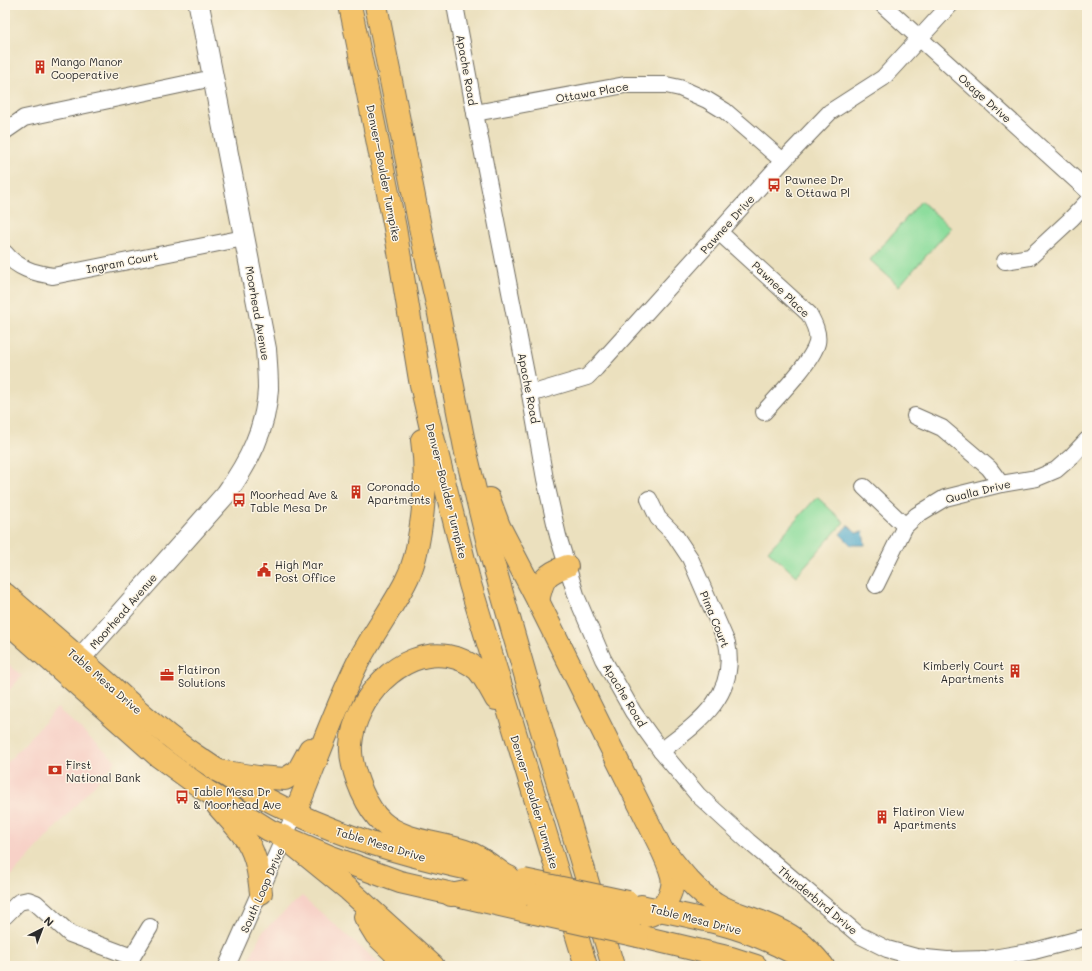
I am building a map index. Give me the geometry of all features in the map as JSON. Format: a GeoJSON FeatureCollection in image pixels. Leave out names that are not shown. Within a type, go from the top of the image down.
{"type":"FeatureCollection","features":[{"type":"Feature","properties":{"kind":"highway","name":"Denver–Boulder Turnpike"},"geometry":{"type":"LineString","coordinates":[[350,5],[395,228],[420,380],[432,433],[470,584],[513,730],[586,966]]}},
{"type":"Feature","properties":{"kind":"highway"},"geometry":{"type":"LineString","coordinates":[[376,5],[466,453],[488,548],[612,966]]}},
{"type":"Feature","properties":{"kind":"highway"},"geometry":{"type":"LineString","coordinates":[[295,813],[359,661],[405,583],[415,559],[424,506],[425,476],[419,420],[420,380]]}},
{"type":"Feature","properties":{"kind":"highway"},"geometry":{"type":"LineString","coordinates":[[457,405],[471,432],[489,497],[499,526],[659,844],[672,877],[668,899],[659,910],[646,916],[633,918]]}},
{"type":"Feature","properties":{"kind":"highway"},"geometry":{"type":"LineString","coordinates":[[538,601],[545,578],[554,571],[567,566]]}},
{"type":"Feature","properties":{"kind":"highway","name":"Table Mesa Drive"},"geometry":{"type":"LineString","coordinates":[[5,594],[157,755],[205,790],[263,826],[285,838],[329,856],[400,882],[451,894],[480,889],[524,891]]}},
{"type":"Feature","properties":{"kind":"highway","name":"Table Mesa Drive"},"geometry":{"type":"LineString","coordinates":[[5,620],[152,722],[195,756],[235,781],[295,813],[334,830],[381,847],[440,862],[524,891]]}},
{"type":"Feature","properties":{"kind":"highway"},"geometry":{"type":"LineString","coordinates":[[513,730],[489,686],[478,671],[466,662],[455,658],[432,655],[415,659],[394,670],[370,695],[360,713],[353,733],[351,746],[353,767],[357,781],[372,811],[390,828],[411,837],[475,855],[524,891],[633,918],[731,958],[756,966]]}},
{"type":"Feature","properties":{"kind":"highway"},"geometry":{"type":"LineString","coordinates":[[218,770],[278,779],[290,777],[301,767],[320,729],[338,709]]}},
{"type":"Feature","properties":{"kind":"highway"},"geometry":{"type":"LineString","coordinates":[[205,790],[242,833],[250,846],[258,870],[261,893]]}},
{"type":"Feature","properties":{"kind":"highway"},"geometry":{"type":"LineString","coordinates":[[285,838],[349,890],[433,966]]}},
{"type":"Feature","properties":{"kind":"highway"},"geometry":{"type":"LineString","coordinates":[[659,844],[695,888],[703,895],[716,904],[734,913],[764,923],[791,935],[809,949],[823,966]]}},
{"type":"Feature","properties":{"kind":"highway"},"geometry":{"type":"LineString","coordinates":[[349,890],[376,935],[408,966]]}},
{"type":"Feature","properties":{"kind":"highway","name":"Table Mesa Drive"},"geometry":{"type":"LineString","coordinates":[[659,910],[696,917],[736,928],[769,940],[819,966]]}},
{"type":"Feature","properties":{"kind":"street","name":"Moorhead Avenue"},"geometry":{"type":"LineString","coordinates":[[73,667],[226,494],[242,473],[254,450],[264,416],[268,389],[266,349],[199,5]]}},
{"type":"Feature","properties":{"kind":"street","name":"Apache Road"},"geometry":{"type":"LineString","coordinates":[[455,5],[545,479],[558,536],[577,598],[603,659],[633,712],[661,751]]}},
{"type":"Feature","properties":{"kind":"street","name":"Osage Drive"},"geometry":{"type":"LineString","coordinates":[[882,5],[1087,190]]}},
{"type":"Feature","properties":{"kind":"street","name":"Pawnee Drive"},"geometry":{"type":"LineString","coordinates":[[530,394],[587,376],[596,368],[783,161],[830,112],[883,78],[950,5]]}},
{"type":"Feature","properties":{"kind":"street"},"geometry":{"type":"LineString","coordinates":[[5,131],[24,118],[213,78]]}},
{"type":"Feature","properties":{"kind":"street","name":"Ottawa Place"},"geometry":{"type":"LineString","coordinates":[[475,113],[625,84],[666,85],[680,88],[707,100],[725,111],[783,161]]}},
{"type":"Feature","properties":{"kind":"street"},"geometry":{"type":"LineString","coordinates":[[1006,261],[1030,257],[1087,202]]}},
{"type":"Feature","properties":{"kind":"street","name":"Pawnee Place"},"geometry":{"type":"LineString","coordinates":[[719,232],[809,314],[816,327],[817,342],[811,356],[764,412]]}},
{"type":"Feature","properties":{"kind":"street","name":"Ingram Court"},"geometry":{"type":"LineString","coordinates":[[5,253],[10,259],[27,270],[36,274],[53,276],[244,238]]}},
{"type":"Feature","properties":{"kind":"street"},"geometry":{"type":"LineString","coordinates":[[915,416],[942,428],[989,468],[1001,484]]}},
{"type":"Feature","properties":{"kind":"street","name":"Qualla Drive"},"geometry":{"type":"LineString","coordinates":[[876,585],[905,526],[917,515],[945,498],[1001,484],[1037,478],[1056,470],[1087,440]]}},
{"type":"Feature","properties":{"kind":"street"},"geometry":{"type":"LineString","coordinates":[[864,487],[905,526]]}},
{"type":"Feature","properties":{"kind":"street","name":"Pima Court"},"geometry":{"type":"LineString","coordinates":[[649,498],[658,518],[674,534],[690,558],[727,643],[728,649],[729,671],[722,693],[710,711],[661,751]]}},
{"type":"Feature","properties":{"kind":"street","name":"Thunderbird Drive"},"geometry":{"type":"LineString","coordinates":[[661,751],[698,795],[748,841],[859,935],[887,949],[916,958],[947,960],[987,959],[1034,951],[1087,937]]}},
{"type":"Feature","properties":{"kind":"street","name":"South Loop Drive"},"geometry":{"type":"LineString","coordinates":[[227,966],[261,893],[295,813]]}},
{"type":"Feature","properties":{"kind":"street"},"geometry":{"type":"LineString","coordinates":[[5,916],[19,902],[28,900],[36,903],[70,934],[131,962],[150,928]]}},
{"type":"Feature","properties":{"kind":"shaded area"},"geometry":{"type":"Polygon","coordinates":[[[5,661],[22,676],[5,695],[5,661]]]}},
{"type":"Feature","properties":{"kind":"shaded area"},"geometry":{"type":"Polygon","coordinates":[[[57,708],[116,761],[5,883],[5,765],[57,708]]]}},
{"type":"Feature","properties":{"kind":"shaded area"},"geometry":{"type":"Polygon","coordinates":[[[302,896],[382,966],[246,966],[262,932],[302,896]]]}},
{"type":"Feature","properties":{"kind":"green space"},"geometry":{"type":"Polygon","coordinates":[[[921,201],[951,228],[899,286],[870,260],[921,201]]]}},
{"type":"Feature","properties":{"kind":"green space"},"geometry":{"type":"Polygon","coordinates":[[[817,497],[844,522],[796,576],[768,551],[817,497]]]}},
{"type":"Feature","properties":{"kind":"water"},"geometry":{"type":"Polygon","coordinates":[[[848,525],[856,533],[863,532],[865,545],[851,545],[840,534],[848,525]]]}},
{"type":"Feature","properties":{"kind":"place","name":"Mango Manor Cooperative"},"geometry":{"type":"Point","coordinates":[40,67]}},
{"type":"Feature","properties":{"kind":"place","name":"Pawnee Dr & Ottawa Pl"},"geometry":{"type":"Point","coordinates":[774,185]}},
{"type":"Feature","properties":{"kind":"place","name":"Coronado Apartments"},"geometry":{"type":"Point","coordinates":[356,492]}},
{"type":"Feature","properties":{"kind":"place","name":"Moorhead Ave & Table Mesa Dr"},"geometry":{"type":"Point","coordinates":[239,500]}},
{"type":"Feature","properties":{"kind":"place","name":"High Mar Post Office"},"geometry":{"type":"Point","coordinates":[264,570]}},
{"type":"Feature","properties":{"kind":"place","name":"Kimberly Court Apartments"},"geometry":{"type":"Point","coordinates":[1015,671]}},
{"type":"Feature","properties":{"kind":"place","name":"Flatiron Solutions"},"geometry":{"type":"Point","coordinates":[167,675]}},
{"type":"Feature","properties":{"kind":"place","name":"First National Bank"},"geometry":{"type":"Point","coordinates":[55,770]}},
{"type":"Feature","properties":{"kind":"place","name":"Table Mesa Dr & Moorhead Ave"},"geometry":{"type":"Point","coordinates":[182,797]}},
{"type":"Feature","properties":{"kind":"place","name":"Flatiron View Apartments"},"geometry":{"type":"Point","coordinates":[882,817]}}]}
